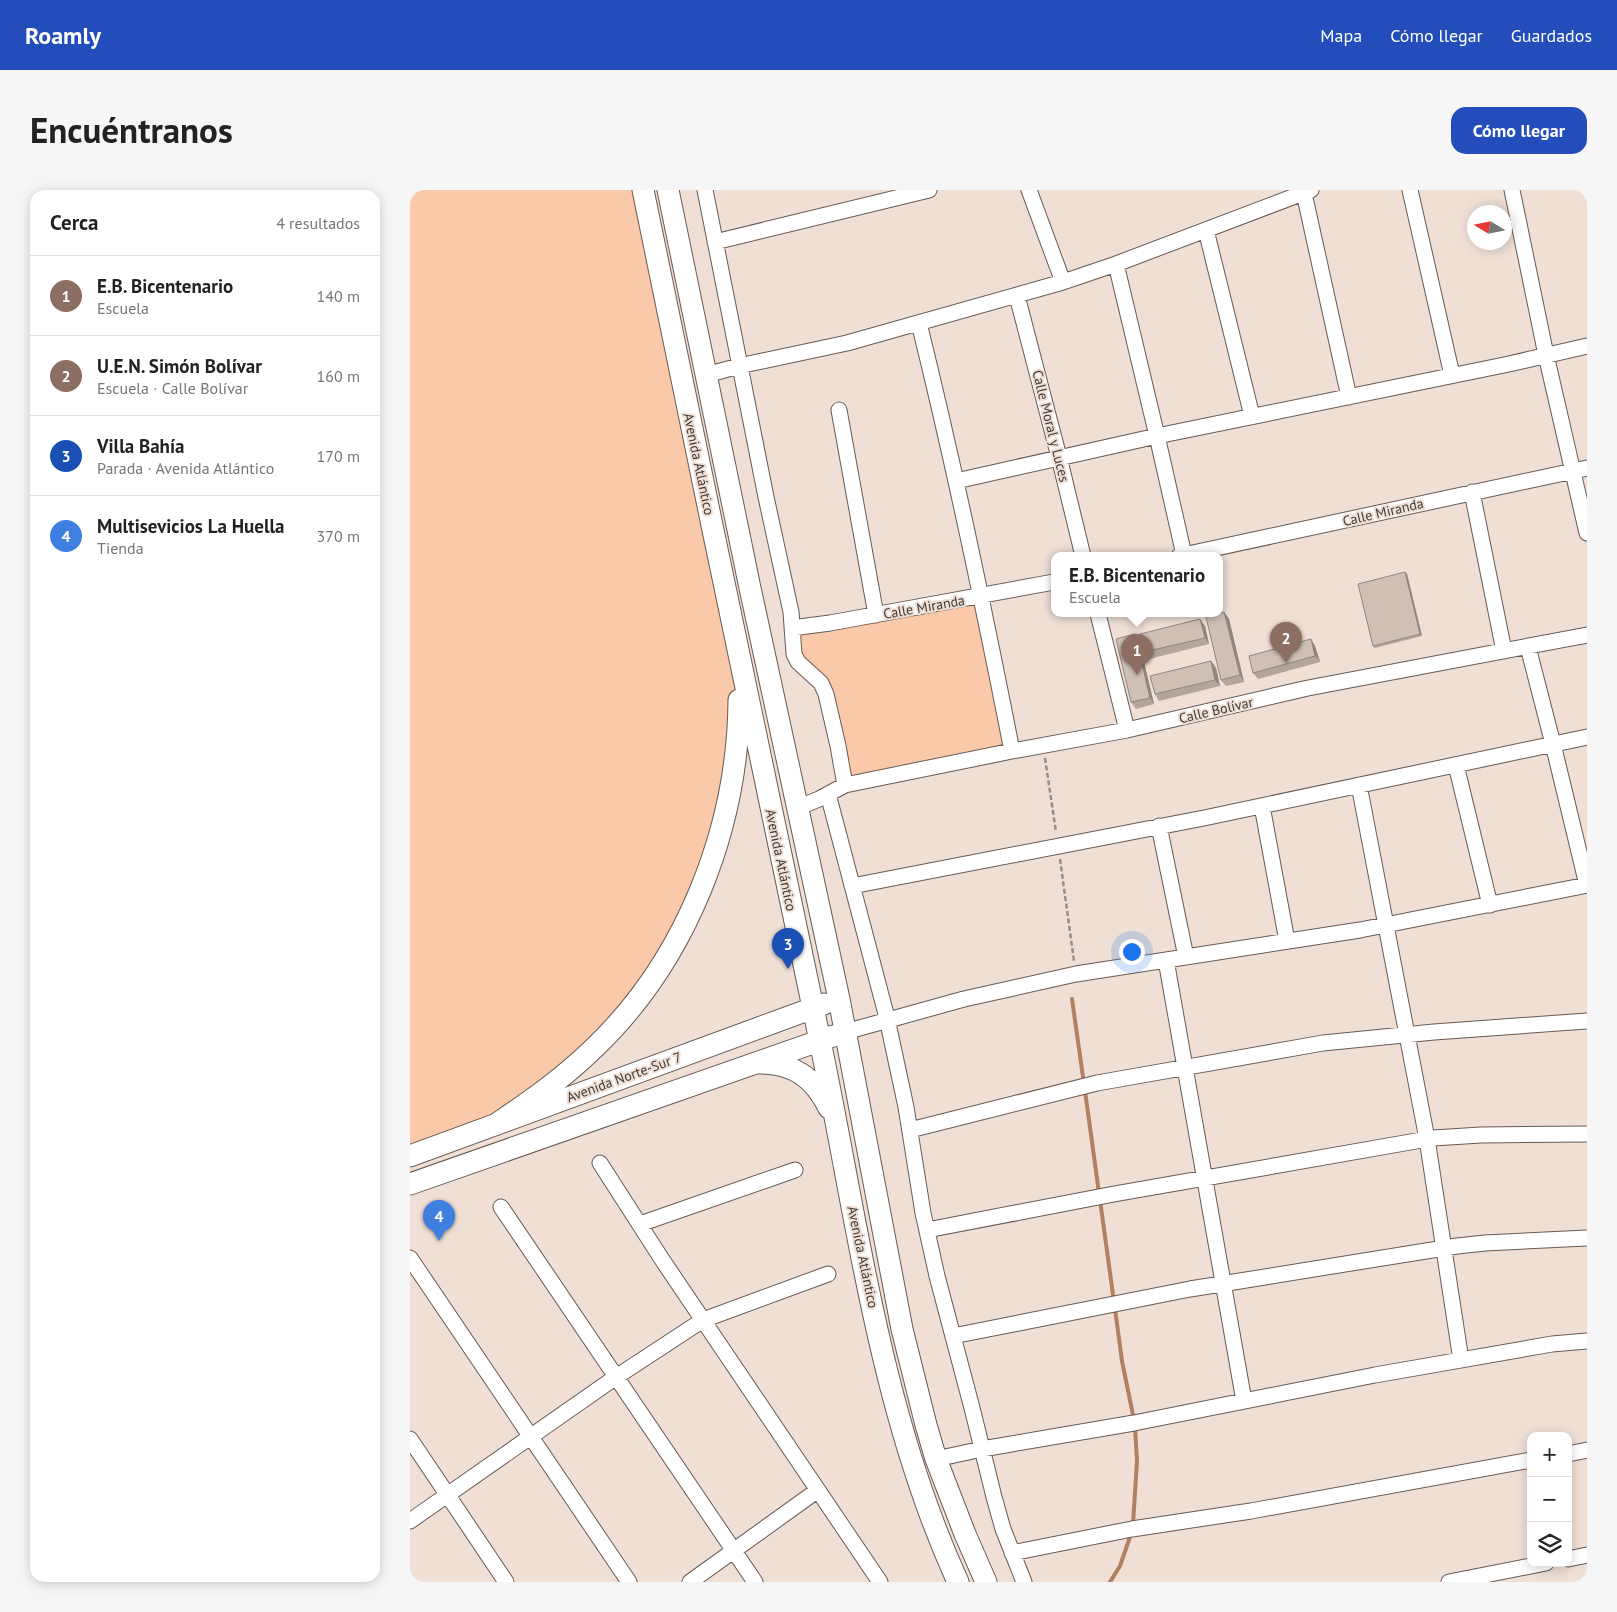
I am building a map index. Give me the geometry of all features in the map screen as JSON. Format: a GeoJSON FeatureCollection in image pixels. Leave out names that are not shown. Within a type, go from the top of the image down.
{"type":"FeatureCollection","features":[{"type":"Feature","properties":{"kind":"main road","name":"Avenida Atlántico"},"geometry":{"type":"LineString","coordinates":[[643,190],[820,1040],[862,1256],[899,1418],[924,1499],[958,1582]]}},
{"type":"Feature","properties":{"kind":"main road","name":"Avenida Atlántico"},"geometry":{"type":"LineString","coordinates":[[668,190],[839,1000],[902,1329],[923,1416],[936,1459],[986,1582]]}},
{"type":"Feature","properties":{"kind":"main road"},"geometry":{"type":"LineString","coordinates":[[495,1125],[566,1074],[593,1050],[614,1027],[655,974],[676,940],[695,903],[709,869],[730,792],[736,756],[739,722],[737,647]]}},
{"type":"Feature","properties":{"kind":"main road","name":"Avenida Norte-Sur 7"},"geometry":{"type":"LineString","coordinates":[[410,1156],[812,1007],[839,1000]]}},
{"type":"Feature","properties":{"kind":"main road"},"geometry":{"type":"LineString","coordinates":[[410,1184],[845,1032]]}},
{"type":"Feature","properties":{"kind":"main road"},"geometry":{"type":"LineString","coordinates":[[754,1063],[772,1063],[785,1066],[808,1078],[824,1097],[836,1122]]}},
{"type":"Feature","properties":{"kind":"street"},"geometry":{"type":"LineString","coordinates":[[705,190],[739,366],[791,612],[794,654],[798,662],[821,683],[826,694],[845,785]]}},
{"type":"Feature","properties":{"kind":"street"},"geometry":{"type":"LineString","coordinates":[[715,242],[929,190]]}},
{"type":"Feature","properties":{"kind":"street"},"geometry":{"type":"LineString","coordinates":[[1029,190],[1063,282]]}},
{"type":"Feature","properties":{"kind":"street"},"geometry":{"type":"LineString","coordinates":[[1410,190],[1452,375]]}},
{"type":"Feature","properties":{"kind":"street"},"geometry":{"type":"LineString","coordinates":[[1512,190],[1546,355],[1580,469],[1587,533]]}},
{"type":"Feature","properties":{"kind":"street"},"geometry":{"type":"LineString","coordinates":[[706,375],[847,343],[1063,282],[1116,264],[1307,191],[1349,397]]}},
{"type":"Feature","properties":{"kind":"street"},"geometry":{"type":"LineString","coordinates":[[1206,230],[1252,416]]}},
{"type":"Feature","properties":{"kind":"street"},"geometry":{"type":"LineString","coordinates":[[1116,264],[1157,436],[1180,552]]}},
{"type":"Feature","properties":{"kind":"street","name":"Calle Moral y Luces"},"geometry":{"type":"LineString","coordinates":[[1017,296],[1082,552]]}},
{"type":"Feature","properties":{"kind":"street"},"geometry":{"type":"LineString","coordinates":[[919,324],[982,596],[1012,751]]}},
{"type":"Feature","properties":{"kind":"street"},"geometry":{"type":"LineString","coordinates":[[956,481],[1157,436],[1587,346]]}},
{"type":"Feature","properties":{"kind":"street"},"geometry":{"type":"LineString","coordinates":[[840,410],[876,615]]}},
{"type":"Feature","properties":{"kind":"street","name":"Calle Miranda"},"geometry":{"type":"LineString","coordinates":[[1199,552],[1580,469]]}},
{"type":"Feature","properties":{"kind":"street"},"geometry":{"type":"LineString","coordinates":[[1472,492],[1504,651]]}},
{"type":"Feature","properties":{"kind":"street","name":"Calle Miranda"},"geometry":{"type":"LineString","coordinates":[[792,628],[876,615],[1051,583]]}},
{"type":"Feature","properties":{"kind":"street"},"geometry":{"type":"LineString","coordinates":[[1099,617],[1127,730]]}},
{"type":"Feature","properties":{"kind":"street","name":"Calle Bolívar"},"geometry":{"type":"LineString","coordinates":[[797,808],[845,785],[1127,730],[1308,688],[1587,635]]}},
{"type":"Feature","properties":{"kind":"street"},"geometry":{"type":"LineString","coordinates":[[845,1032],[964,999],[1076,974],[1386,925],[1587,885],[1528,647]]}},
{"type":"Feature","properties":{"kind":"street"},"geometry":{"type":"LineString","coordinates":[[852,886],[1262,806],[1587,737]]}},
{"type":"Feature","properties":{"kind":"street"},"geometry":{"type":"LineString","coordinates":[[1456,765],[1490,905]]}},
{"type":"Feature","properties":{"kind":"street"},"geometry":{"type":"LineString","coordinates":[[1359,785],[1427,1139],[1461,1360]]}},
{"type":"Feature","properties":{"kind":"street"},"geometry":{"type":"LineString","coordinates":[[828,794],[887,1020],[937,1276],[1001,1521],[1024,1582]]}},
{"type":"Feature","properties":{"kind":"street"},"geometry":{"type":"LineString","coordinates":[[1262,806],[1287,941]]}},
{"type":"Feature","properties":{"kind":"street"},"geometry":{"type":"LineString","coordinates":[[1159,826],[1186,957]]}},
{"type":"Feature","properties":{"kind":"street"},"geometry":{"type":"LineString","coordinates":[[1166,960],[1244,1401]]}},
{"type":"Feature","properties":{"kind":"street"},"geometry":{"type":"LineString","coordinates":[[910,1130],[1097,1083],[1323,1043],[1408,1034],[1587,1021]]}},
{"type":"Feature","properties":{"kind":"street"},"geometry":{"type":"LineString","coordinates":[[927,1230],[1114,1194],[1427,1139],[1481,1135],[1587,1134]]}},
{"type":"Feature","properties":{"kind":"street"},"geometry":{"type":"LineString","coordinates":[[600,1162],[703,1320],[880,1582]]}},
{"type":"Feature","properties":{"kind":"street"},"geometry":{"type":"LineString","coordinates":[[640,1224],[795,1170]]}},
{"type":"Feature","properties":{"kind":"street"},"geometry":{"type":"LineString","coordinates":[[501,1207],[755,1582]]}},
{"type":"Feature","properties":{"kind":"street"},"geometry":{"type":"LineString","coordinates":[[953,1336],[1224,1284],[1445,1248],[1485,1243],[1587,1238]]}},
{"type":"Feature","properties":{"kind":"street"},"geometry":{"type":"LineString","coordinates":[[410,1258],[629,1582]]}},
{"type":"Feature","properties":{"kind":"street"},"geometry":{"type":"LineString","coordinates":[[410,1521],[616,1377],[703,1320],[828,1274]]}},
{"type":"Feature","properties":{"kind":"street"},"geometry":{"type":"LineString","coordinates":[[936,1459],[1461,1360],[1552,1344],[1587,1341]]}},
{"type":"Feature","properties":{"kind":"street"},"geometry":{"type":"LineString","coordinates":[[410,1439],[506,1582]]}},
{"type":"Feature","properties":{"kind":"street"},"geometry":{"type":"LineString","coordinates":[[1572,1453],[1587,1450]]}},
{"type":"Feature","properties":{"kind":"street"},"geometry":{"type":"LineString","coordinates":[[1012,1553],[1132,1529],[1251,1510],[1527,1461]]}},
{"type":"Feature","properties":{"kind":"street"},"geometry":{"type":"LineString","coordinates":[[690,1582],[818,1490]]}},
{"type":"Feature","properties":{"kind":"street"},"geometry":{"type":"LineString","coordinates":[[1572,1558],[1587,1555]]}},
{"type":"Feature","properties":{"kind":"street"},"geometry":{"type":"LineString","coordinates":[[1449,1582],[1527,1567]]}},
{"type":"Feature","properties":{"kind":"shaded area"},"geometry":{"type":"Polygon","coordinates":[[[410,190],[643,190],[739,693],[730,792],[655,974],[542,1093],[410,1156],[410,190]]]}},
{"type":"Feature","properties":{"kind":"shaded area"},"geometry":{"type":"Polygon","coordinates":[[[982,596],[1012,751],[845,785],[831,715],[804,667],[792,628],[982,596]]]}},
{"type":"Feature","properties":{"kind":"building"},"geometry":{"type":"Polygon","coordinates":[[[1405,572],[1420,634],[1373,646],[1358,584],[1405,572]]]}},
{"type":"Feature","properties":{"kind":"building"},"geometry":{"type":"Polygon","coordinates":[[[1223,612],[1240,675],[1221,680],[1206,617],[1223,617],[1223,612]]]}},
{"type":"Feature","properties":{"kind":"building"},"geometry":{"type":"Polygon","coordinates":[[[1200,619],[1205,638],[1144,652],[1140,634],[1200,619]]]}},
{"type":"Feature","properties":{"kind":"building"},"geometry":{"type":"Polygon","coordinates":[[[1135,634],[1150,698],[1131,702],[1116,639],[1135,634]]]}},
{"type":"Feature","properties":{"kind":"building"},"geometry":{"type":"Polygon","coordinates":[[[1311,639],[1315,656],[1253,673],[1249,656],[1311,639]]]}},
{"type":"Feature","properties":{"kind":"building"},"geometry":{"type":"Polygon","coordinates":[[[1211,661],[1215,680],[1155,694],[1150,676],[1211,661]]]}},
{"type":"Feature","properties":{"kind":"waterway"},"geometry":{"type":"LineString","coordinates":[[1072,999],[1084,1084]]}},
{"type":"Feature","properties":{"kind":"waterway"},"geometry":{"type":"LineString","coordinates":[[1085,1091],[1099,1193]]}},
{"type":"Feature","properties":{"kind":"waterway"},"geometry":{"type":"LineString","coordinates":[[1100,1200],[1114,1302]]}},
{"type":"Feature","properties":{"kind":"waterway"},"geometry":{"type":"LineString","coordinates":[[1115,1309],[1122,1361],[1134,1420]]}},
{"type":"Feature","properties":{"kind":"waterway"},"geometry":{"type":"LineString","coordinates":[[1133,1524],[1137,1461],[1135,1427]]}},
{"type":"Feature","properties":{"kind":"waterway"},"geometry":{"type":"LineString","coordinates":[[1110,1582],[1120,1566],[1131,1534]]}},
{"type":"Feature","properties":{"kind":"place","name":"U.E.N. Simón Bolívar"},"geometry":{"type":"Point","coordinates":[1286,663]}},
{"type":"Feature","properties":{"kind":"place","name":"E.B. Bicentenario"},"geometry":{"type":"Point","coordinates":[1137,675]}},
{"type":"Feature","properties":{"kind":"place","name":"Villa Bahía"},"geometry":{"type":"Point","coordinates":[788,969]}},
{"type":"Feature","properties":{"kind":"place","name":"Multisevicios La Huella"},"geometry":{"type":"Point","coordinates":[439,1241]}}]}
